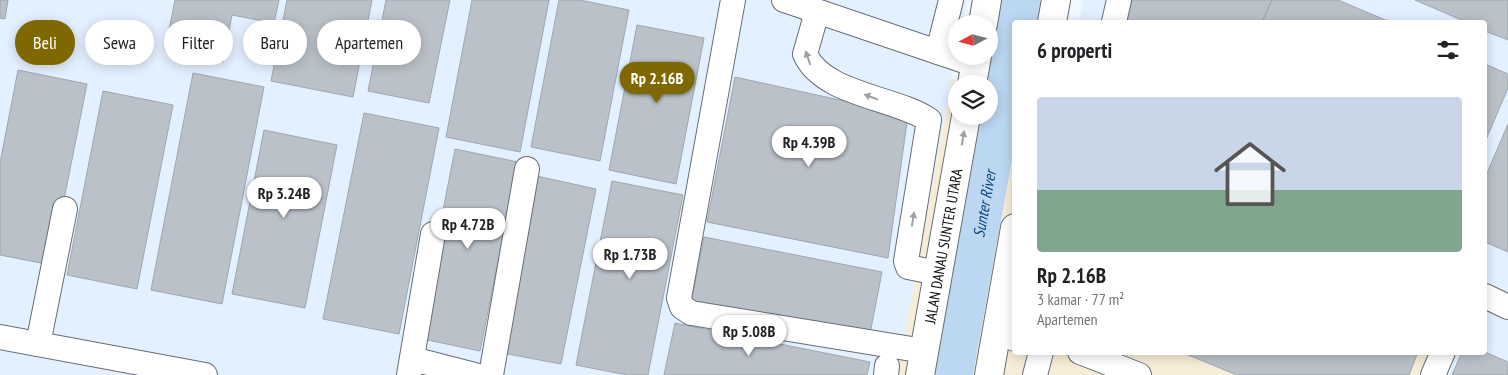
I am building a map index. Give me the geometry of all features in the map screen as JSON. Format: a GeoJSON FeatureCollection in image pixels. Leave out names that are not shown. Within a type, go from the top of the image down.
{"type":"FeatureCollection","features":[{"type":"Feature","properties":{"kind":"main road"},"geometry":{"type":"LineString","coordinates":[[984,15],[987,0]]}},
{"type":"Feature","properties":{"kind":"main road"},"geometry":{"type":"LineString","coordinates":[[1052,20],[1056,0]]}},
{"type":"Feature","properties":{"kind":"main road","name":"JALAN DANAU SUNTER UTARA"},"geometry":{"type":"LineString","coordinates":[[922,363],[964,125]]}},
{"type":"Feature","properties":{"kind":"main road"},"geometry":{"type":"LineString","coordinates":[[989,375],[1006,336],[1012,261]]}},
{"type":"Feature","properties":{"kind":"lane"},"geometry":{"type":"LineString","coordinates":[[733,0],[680,298],[682,307],[691,313],[922,363]]}},
{"type":"Feature","properties":{"kind":"lane"},"geometry":{"type":"LineString","coordinates":[[784,0],[938,52],[975,68]]}},
{"type":"Feature","properties":{"kind":"lane"},"geometry":{"type":"LineString","coordinates":[[938,52],[951,0]]}},
{"type":"Feature","properties":{"kind":"lane"},"geometry":{"type":"LineString","coordinates":[[1114,20],[1119,0]]}},
{"type":"Feature","properties":{"kind":"lane"},"geometry":{"type":"LineString","coordinates":[[817,12],[805,54],[811,66],[844,86],[929,120],[906,261],[908,266],[938,273]]}},
{"type":"Feature","properties":{"kind":"lane"},"geometry":{"type":"LineString","coordinates":[[491,375],[527,169]]}},
{"type":"Feature","properties":{"kind":"lane"},"geometry":{"type":"LineString","coordinates":[[38,344],[65,209]]}},
{"type":"Feature","properties":{"kind":"lane"},"geometry":{"type":"LineString","coordinates":[[432,234],[411,367],[475,375]]}},
{"type":"Feature","properties":{"kind":"lane"},"geometry":{"type":"LineString","coordinates":[[1487,297],[1508,307]]}},
{"type":"Feature","properties":{"kind":"lane"},"geometry":{"type":"LineString","coordinates":[[0,337],[205,375]]}},
{"type":"Feature","properties":{"kind":"lane"},"geometry":{"type":"LineString","coordinates":[[1035,375],[1039,355]]}},
{"type":"Feature","properties":{"kind":"lane"},"geometry":{"type":"LineString","coordinates":[[1088,355],[1139,375]]}},
{"type":"Feature","properties":{"kind":"lane"},"geometry":{"type":"LineString","coordinates":[[1433,375],[1442,355]]}},
{"type":"Feature","properties":{"kind":"shaded area"},"geometry":{"type":"Polygon","coordinates":[[[0,0],[967,0],[964,15],[948,15],[948,65],[954,65],[952,75],[948,75],[948,98],[897,375],[0,375],[0,0]]]}},
{"type":"Feature","properties":{"kind":"shaded area"},"geometry":{"type":"Polygon","coordinates":[[[1083,0],[1508,0],[1508,375],[1431,375],[1439,355],[1487,355],[1487,20],[1079,20],[1083,0]]]}},
{"type":"Feature","properties":{"kind":"shaded area"},"geometry":{"type":"Polygon","coordinates":[[[998,99],[1012,105],[1012,355],[1439,355],[1431,375],[897,375],[948,101],[948,125],[998,125],[998,99]]]}},
{"type":"Feature","properties":{"kind":"building"},"geometry":{"type":"Polygon","coordinates":[[[0,0],[8,0],[5,19],[0,18],[0,0]]]}},
{"type":"Feature","properties":{"kind":"building"},"geometry":{"type":"Polygon","coordinates":[[[175,0],[279,0],[275,20],[258,20],[232,15],[231,20],[171,20],[175,0]]]}},
{"type":"Feature","properties":{"kind":"building"},"geometry":{"type":"Polygon","coordinates":[[[287,0],[372,0],[368,20],[317,20],[317,65],[359,65],[353,97],[271,81],[274,65],[307,65],[307,20],[283,20],[287,0]]]}},
{"type":"Feature","properties":{"kind":"building"},"geometry":{"type":"Polygon","coordinates":[[[386,0],[450,0],[429,103],[368,91],[373,65],[421,65],[421,20],[382,20],[386,0]]]}},
{"type":"Feature","properties":{"kind":"building"},"geometry":{"type":"Polygon","coordinates":[[[472,0],[549,0],[520,152],[446,137],[472,0]]]}},
{"type":"Feature","properties":{"kind":"building"},"geometry":{"type":"Polygon","coordinates":[[[559,0],[580,0],[629,10],[600,161],[531,147],[559,0]]]}},
{"type":"Feature","properties":{"kind":"building"},"geometry":{"type":"Polygon","coordinates":[[[1128,0],[1272,0],[1263,20],[1120,20],[1128,0]]]}},
{"type":"Feature","properties":{"kind":"building"},"geometry":{"type":"Polygon","coordinates":[[[1272,0],[1338,0],[1385,20],[1263,20],[1272,0]]]}},
{"type":"Feature","properties":{"kind":"building"},"geometry":{"type":"Polygon","coordinates":[[[1415,0],[1508,0],[1508,40],[1487,32],[1487,20],[1461,20],[1415,0]]]}},
{"type":"Feature","properties":{"kind":"building"},"geometry":{"type":"Polygon","coordinates":[[[637,25],[704,38],[676,184],[609,170],[637,25]]]}},
{"type":"Feature","properties":{"kind":"building"},"geometry":{"type":"Polygon","coordinates":[[[1487,65],[1508,74],[1508,88],[1487,137],[1487,65]]]}},
{"type":"Feature","properties":{"kind":"building"},"geometry":{"type":"Polygon","coordinates":[[[18,70],[87,84],[51,265],[0,255],[0,163],[18,70]]]}},
{"type":"Feature","properties":{"kind":"building"},"geometry":{"type":"Polygon","coordinates":[[[193,73],[264,87],[222,304],[151,290],[193,73]]]}},
{"type":"Feature","properties":{"kind":"building"},"geometry":{"type":"Polygon","coordinates":[[[735,77],[908,115],[888,258],[707,222],[735,77]]]}},
{"type":"Feature","properties":{"kind":"building"},"geometry":{"type":"Polygon","coordinates":[[[103,91],[173,105],[137,289],[67,275],[103,91]]]}},
{"type":"Feature","properties":{"kind":"building"},"geometry":{"type":"Polygon","coordinates":[[[364,113],[439,128],[399,334],[323,319],[364,113]]]}},
{"type":"Feature","properties":{"kind":"building"},"geometry":{"type":"Polygon","coordinates":[[[1508,124],[1508,252],[1487,243],[1487,173],[1508,124]]]}},
{"type":"Feature","properties":{"kind":"building"},"geometry":{"type":"Polygon","coordinates":[[[264,130],[337,145],[305,308],[232,294],[264,130]]]}},
{"type":"Feature","properties":{"kind":"building"},"geometry":{"type":"Polygon","coordinates":[[[455,149],[518,162],[480,351],[418,338],[455,149]]]}},
{"type":"Feature","properties":{"kind":"building"},"geometry":{"type":"Polygon","coordinates":[[[532,175],[596,189],[561,364],[497,352],[532,175]]]}},
{"type":"Feature","properties":{"kind":"building"},"geometry":{"type":"Polygon","coordinates":[[[612,181],[683,195],[648,375],[627,375],[576,365],[612,181]]]}},
{"type":"Feature","properties":{"kind":"building"},"geometry":{"type":"Polygon","coordinates":[[[704,237],[882,272],[869,339],[691,304],[704,237]]]}},
{"type":"Feature","properties":{"kind":"building"},"geometry":{"type":"Polygon","coordinates":[[[675,323],[870,362],[867,375],[664,375],[675,323]]]}},
{"type":"Feature","properties":{"kind":"building"},"geometry":{"type":"Polygon","coordinates":[[[1487,353],[1508,362],[1508,375],[1452,375],[1461,355],[1487,355],[1487,353]]]}},
{"type":"Feature","properties":{"kind":"building"},"geometry":{"type":"Polygon","coordinates":[[[1188,355],[1417,355],[1409,375],[1237,375],[1188,355]]]}},
{"type":"Feature","properties":{"kind":"waterway","name":"Sunter River"},"geometry":{"type":"LineString","coordinates":[[1017,20],[1021,0]]}},
{"type":"Feature","properties":{"kind":"waterway","name":"Sunter River"},"geometry":{"type":"LineString","coordinates":[[953,375],[1012,50]]}}]}
